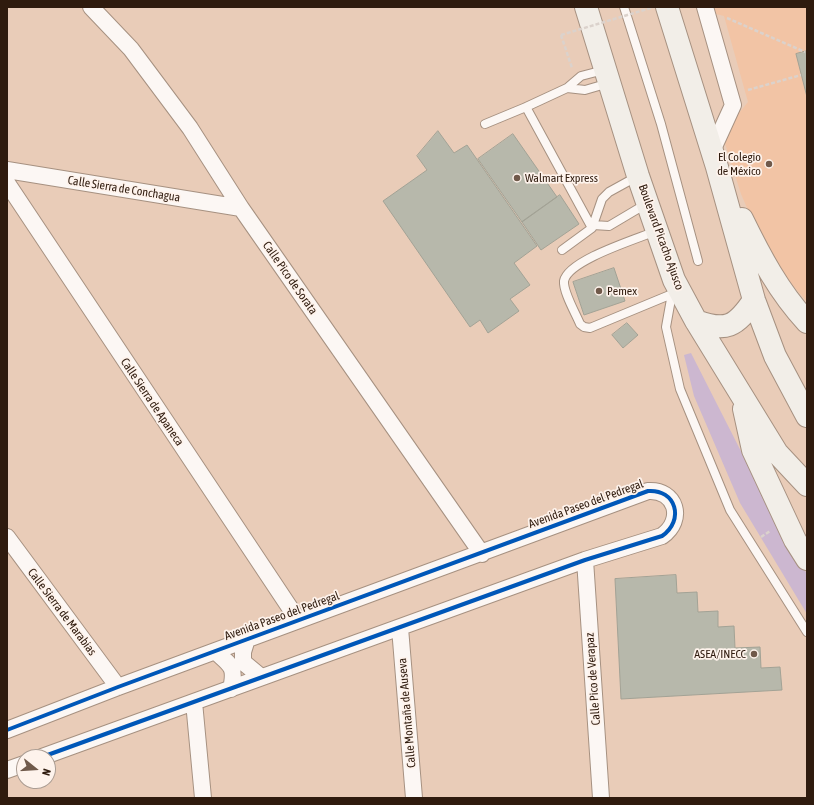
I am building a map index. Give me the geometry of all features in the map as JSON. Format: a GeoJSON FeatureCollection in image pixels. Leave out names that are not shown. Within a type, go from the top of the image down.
{"type":"FeatureCollection","features":[{"type":"Feature","properties":{"kind":"main road","name":"Boulevard Picacho Ajusco"},"geometry":{"type":"LineString","coordinates":[[586,7],[638,176],[657,231],[673,287],[696,321],[777,453],[807,485]]}},
{"type":"Feature","properties":{"kind":"main road"},"geometry":{"type":"LineString","coordinates":[[667,7],[714,159],[754,300],[775,356],[807,416]]}},
{"type":"Feature","properties":{"kind":"main road"},"geometry":{"type":"LineString","coordinates":[[714,159],[762,260],[791,305],[807,322]]}},
{"type":"Feature","properties":{"kind":"main road"},"geometry":{"type":"LineString","coordinates":[[696,321],[718,328],[732,325],[745,313],[754,300]]}},
{"type":"Feature","properties":{"kind":"main road"},"geometry":{"type":"LineString","coordinates":[[742,396],[752,450],[795,540],[807,559]]}},
{"type":"Feature","properties":{"kind":"street","name":"Calle Pico de Sorata"},"geometry":{"type":"LineString","coordinates":[[91,7],[130,49],[181,116],[241,208],[482,554]]}},
{"type":"Feature","properties":{"kind":"street"},"geometry":{"type":"LineString","coordinates":[[705,7],[733,105],[714,159]]}},
{"type":"Feature","properties":{"kind":"street","name":"Calle Sierra de Conchagua"},"geometry":{"type":"LineString","coordinates":[[7,170],[241,208]]}},
{"type":"Feature","properties":{"kind":"street","name":"Calle Sierra de Apaneca"},"geometry":{"type":"LineString","coordinates":[[7,183],[298,620]]}},
{"type":"Feature","properties":{"kind":"street","name":"Avenida Paseo del Pedregal"},"geometry":{"type":"LineString","coordinates":[[7,730],[118,687],[482,554],[648,491],[660,492],[671,500],[676,512],[672,526],[668,532],[662,536],[585,560],[56,752]]}},
{"type":"Feature","properties":{"kind":"street","name":"Calle Sierra de Marabias"},"geometry":{"type":"LineString","coordinates":[[7,537],[118,687]]}},
{"type":"Feature","properties":{"kind":"street","name":"Calle Pico de Verapaz"},"geometry":{"type":"LineString","coordinates":[[585,560],[601,798]]}},
{"type":"Feature","properties":{"kind":"street","name":"Calle Montaña de Auseva"},"geometry":{"type":"LineString","coordinates":[[400,628],[414,798]]}},
{"type":"Feature","properties":{"kind":"street"},"geometry":{"type":"LineString","coordinates":[[247,639],[243,652],[243,662],[261,677]]}},
{"type":"Feature","properties":{"kind":"street"},"geometry":{"type":"LineString","coordinates":[[216,651],[233,667],[234,673],[231,689]]}},
{"type":"Feature","properties":{"kind":"street"},"geometry":{"type":"LineString","coordinates":[[194,702],[203,798]]}},
{"type":"Feature","properties":{"kind":"lane"},"geometry":{"type":"LineString","coordinates":[[624,7],[661,124],[698,261]]}},
{"type":"Feature","properties":{"kind":"lane"},"geometry":{"type":"LineString","coordinates":[[485,124],[567,88],[581,76],[608,76]]}},
{"type":"Feature","properties":{"kind":"lane"},"geometry":{"type":"LineString","coordinates":[[567,88],[585,90],[608,76]]}},
{"type":"Feature","properties":{"kind":"lane"},"geometry":{"type":"LineString","coordinates":[[526,107],[592,227]]}},
{"type":"Feature","properties":{"kind":"lane"},"geometry":{"type":"LineString","coordinates":[[562,250],[592,227],[602,199],[609,192],[638,176]]}},
{"type":"Feature","properties":{"kind":"lane"},"geometry":{"type":"LineString","coordinates":[[592,227],[609,226],[648,203]]}},
{"type":"Feature","properties":{"kind":"lane"},"geometry":{"type":"LineString","coordinates":[[657,231],[591,257],[576,266],[567,274],[564,282],[566,292],[580,324],[584,327],[590,328],[673,287]]}},
{"type":"Feature","properties":{"kind":"lane"},"geometry":{"type":"LineString","coordinates":[[673,287],[666,327],[680,390],[730,510],[807,632]]}},
{"type":"Feature","properties":{"kind":"path"},"geometry":{"type":"LineString","coordinates":[[574,72],[561,35],[654,7]]}},
{"type":"Feature","properties":{"kind":"path"},"geometry":{"type":"LineString","coordinates":[[727,18],[805,52]]}},
{"type":"Feature","properties":{"kind":"path"},"geometry":{"type":"LineString","coordinates":[[748,90],[801,75]]}},
{"type":"Feature","properties":{"kind":"path"},"geometry":{"type":"LineString","coordinates":[[760,537],[774,528]]}},
{"type":"Feature","properties":{"kind":"shaded area","name":"El Colegio de México"},"geometry":{"type":"Polygon","coordinates":[[[714,7],[807,7],[807,302],[783,274],[757,231],[741,194],[722,134],[748,102],[724,16],[716,14],[714,7]]]}},
{"type":"Feature","properties":{"kind":"shaded area"},"geometry":{"type":"Polygon","coordinates":[[[691,353],[781,530],[807,574],[807,614],[740,503],[694,396],[684,355],[691,353]]]}},
{"type":"Feature","properties":{"kind":"building"},"geometry":{"type":"Polygon","coordinates":[[[807,51],[807,97],[796,54],[807,51]]]}},
{"type":"Feature","properties":{"kind":"building"},"geometry":{"type":"Polygon","coordinates":[[[438,131],[454,153],[467,145],[537,246],[514,263],[530,285],[510,299],[519,311],[488,333],[480,320],[470,327],[383,201],[427,170],[417,156],[438,131]]]}},
{"type":"Feature","properties":{"kind":"building","name":"Walmart Express"},"geometry":{"type":"Polygon","coordinates":[[[513,134],[557,197],[522,222],[478,159],[513,134]]]}},
{"type":"Feature","properties":{"kind":"building"},"geometry":{"type":"Polygon","coordinates":[[[560,195],[579,224],[541,250],[522,222],[560,195]]]}},
{"type":"Feature","properties":{"kind":"building","name":"Pemex"},"geometry":{"type":"Polygon","coordinates":[[[614,268],[625,301],[584,315],[573,282],[614,268]]]}},
{"type":"Feature","properties":{"kind":"building","name":"Pemex"},"geometry":{"type":"Polygon","coordinates":[[[627,323],[638,335],[623,348],[612,335],[627,323]]]}},
{"type":"Feature","properties":{"kind":"building"},"geometry":{"type":"Polygon","coordinates":[[[676,575],[677,593],[697,592],[698,612],[718,611],[718,627],[734,626],[735,648],[760,647],[761,668],[780,667],[782,690],[621,699],[615,579],[676,575]]]}},
{"type":"Feature","properties":{"kind":"cycle path"},"geometry":{"type":"LineString","coordinates":[[7,730],[118,687],[648,491],[658,492],[665,495],[671,500],[674,507],[675,514],[673,522],[662,536],[585,560],[56,752]]}},
{"type":"Feature","properties":{"kind":"place","name":"El Colegio de México"},"geometry":{"type":"Point","coordinates":[769,164]}},
{"type":"Feature","properties":{"kind":"place","name":"Walmart Express"},"geometry":{"type":"Point","coordinates":[517,178]}},
{"type":"Feature","properties":{"kind":"place","name":"Pemex"},"geometry":{"type":"Point","coordinates":[599,291]}},
{"type":"Feature","properties":{"kind":"place","name":"ASEA/INECC"},"geometry":{"type":"Point","coordinates":[754,654]}}]}
